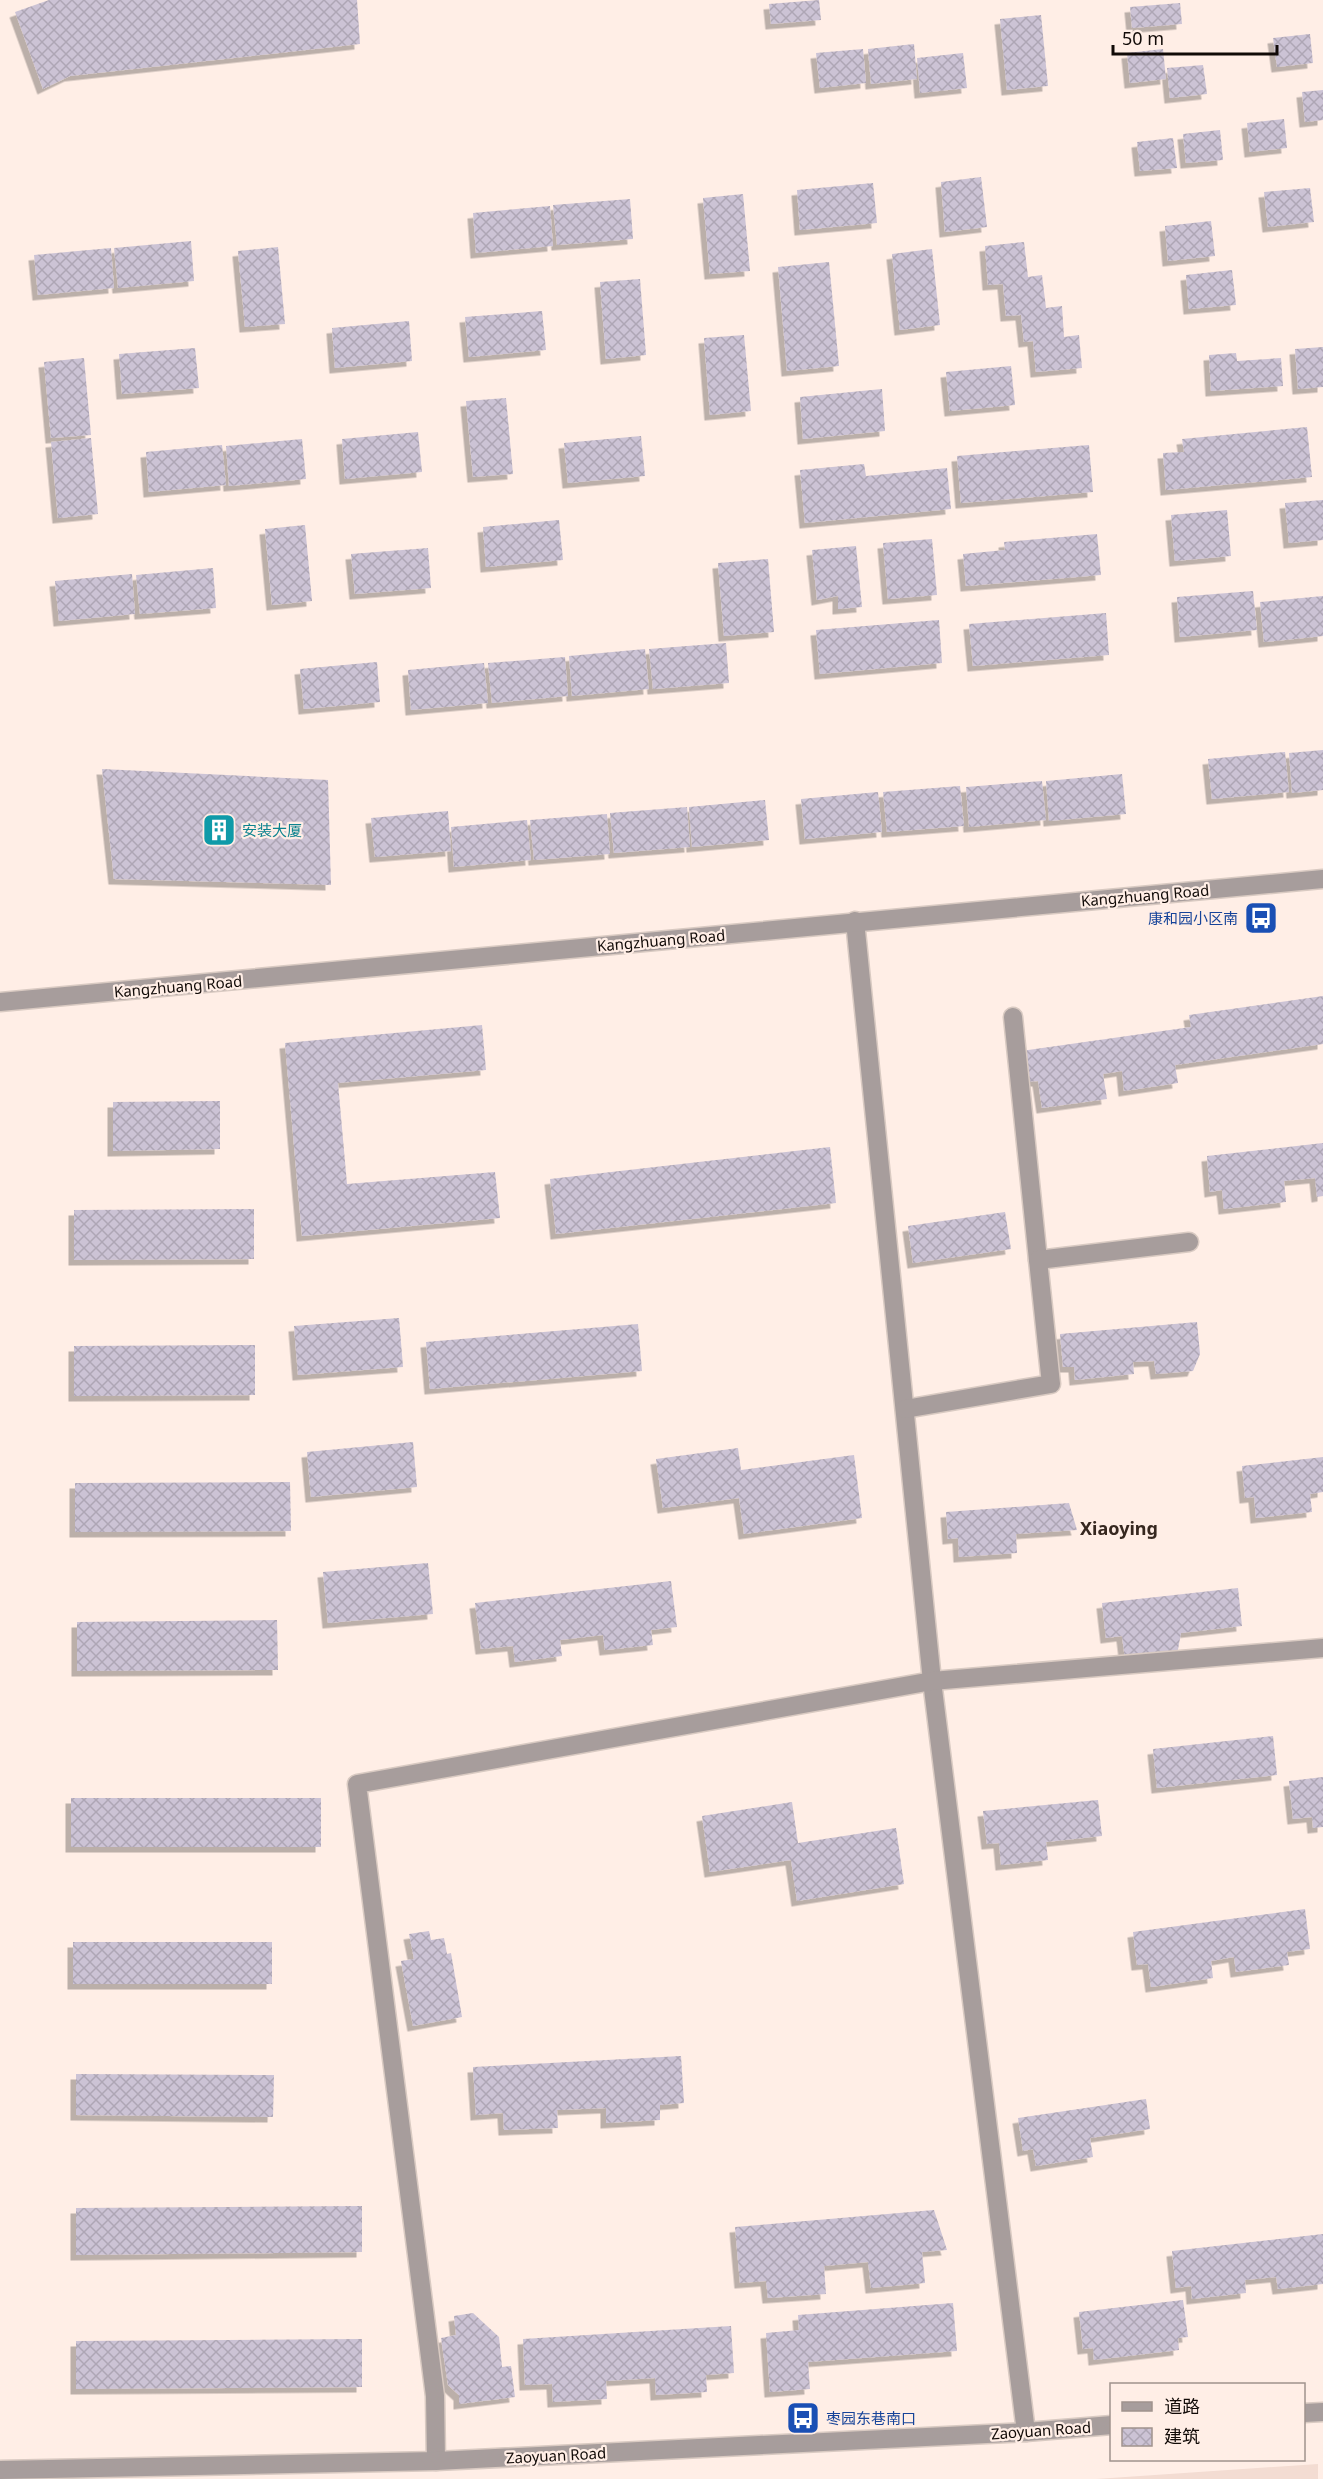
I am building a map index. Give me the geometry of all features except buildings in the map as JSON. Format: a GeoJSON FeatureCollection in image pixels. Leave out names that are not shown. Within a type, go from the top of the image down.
{"type":"FeatureCollection","features":[{"type":"Feature","properties":{"kind":"street","name":"Kangzhuang Road"},"geometry":{"type":"LineString","coordinates":[[0,1002],[1323,879]]}},
{"type":"Feature","properties":{"kind":"street"},"geometry":{"type":"LineString","coordinates":[[855,921],[932,1682],[1026,2432]]}},
{"type":"Feature","properties":{"kind":"street"},"geometry":{"type":"LineString","coordinates":[[905,1409],[1051,1384],[1013,1017]]}},
{"type":"Feature","properties":{"kind":"street"},"geometry":{"type":"LineString","coordinates":[[1038,1260],[1189,1242]]}},
{"type":"Feature","properties":{"kind":"street"},"geometry":{"type":"LineString","coordinates":[[436,2461],[435,2396],[357,1784],[932,1682],[1323,1648]]}},
{"type":"Feature","properties":{"kind":"street"},"geometry":{"type":"LineString","coordinates":[[1305,2413],[1323,2412]]}},
{"type":"Feature","properties":{"kind":"street","name":"Zaoyuan Road"},"geometry":{"type":"LineString","coordinates":[[0,2470],[436,2461],[1026,2432],[1110,2425]]}},
{"type":"Feature","properties":{"kind":"shaded area"},"geometry":{"type":"Polygon","coordinates":[[[1318,2464],[1318,2479],[1096,2479],[1318,2464]]]}},
{"type":"Feature","properties":{"kind":"place","name":"安装大厦"},"geometry":{"type":"Point","coordinates":[219,830]}},
{"type":"Feature","properties":{"kind":"place","name":"康和园小区南"},"geometry":{"type":"Point","coordinates":[1261,918]}},
{"type":"Feature","properties":{"kind":"place","name":"枣园东巷南口"},"geometry":{"type":"Point","coordinates":[803,2418]}},
{"type":"Feature","properties":{"kind":"district","name":"Xiaoying"},"geometry":{"type":"Point","coordinates":[1119,1528]}}]}
